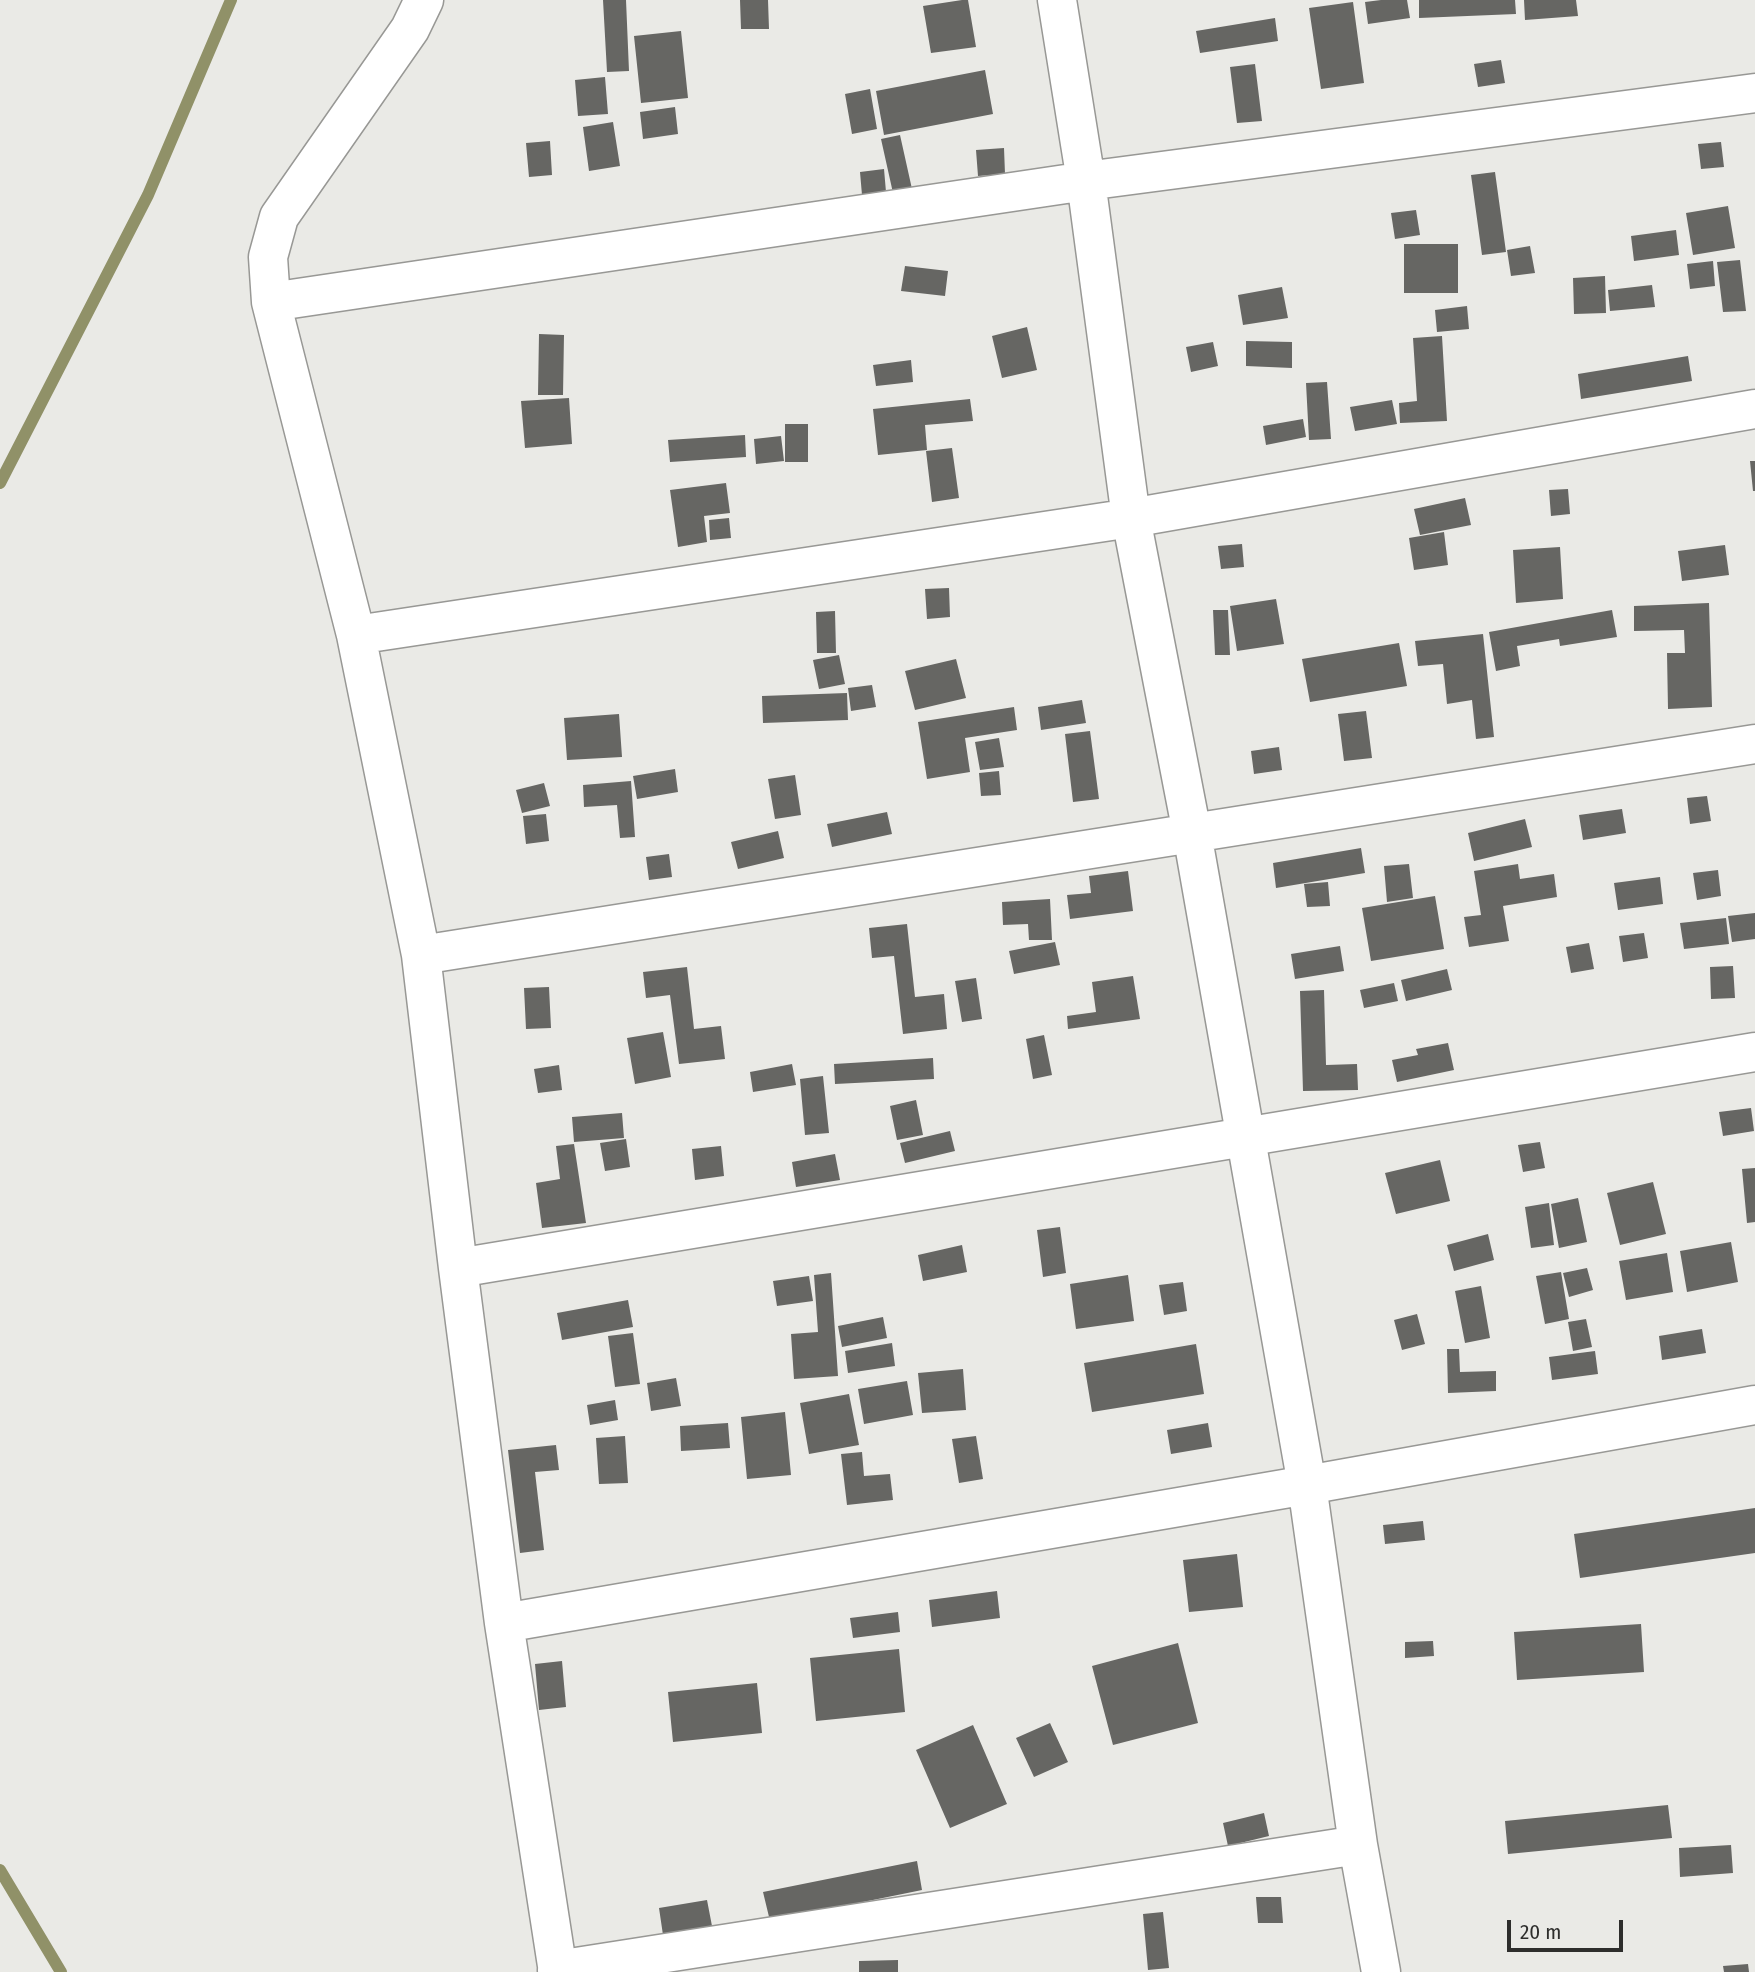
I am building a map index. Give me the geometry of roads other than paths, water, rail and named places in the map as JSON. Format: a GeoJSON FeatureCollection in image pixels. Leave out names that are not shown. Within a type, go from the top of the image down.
{"type":"FeatureCollection","features":[{"type":"Feature","properties":{"kind":"street"},"geometry":{"type":"LineString","coordinates":[[424,0],[411,29],[279,217],[268,257],[271,302],[356,635],[421,955],[504,1623],[558,1971],[1358,1845]]}},
{"type":"Feature","properties":{"kind":"street"},"geometry":{"type":"LineString","coordinates":[[1056,0],[1086,181],[1132,518],[1247,1136],[1307,1485],[1358,1845],[1381,1972]]}},
{"type":"Feature","properties":{"kind":"street"},"geometry":{"type":"LineString","coordinates":[[271,302],[1086,181],[1755,93]]}},
{"type":"Feature","properties":{"kind":"street"},"geometry":{"type":"LineString","coordinates":[[356,635],[1132,518],[1755,409]]}},
{"type":"Feature","properties":{"kind":"street"},"geometry":{"type":"LineString","coordinates":[[421,955],[1755,744]]}},
{"type":"Feature","properties":{"kind":"street"},"geometry":{"type":"LineString","coordinates":[[458,1268],[1755,1052]]}},
{"type":"Feature","properties":{"kind":"street"},"geometry":{"type":"LineString","coordinates":[[504,1623],[1755,1405]]}},
{"type":"Feature","properties":{"kind":"waterway"},"geometry":{"type":"LineString","coordinates":[[0,483],[148,195],[231,0]]}},
{"type":"Feature","properties":{"kind":"waterway"},"geometry":{"type":"LineString","coordinates":[[0,1870],[61,1972]]}}]}
